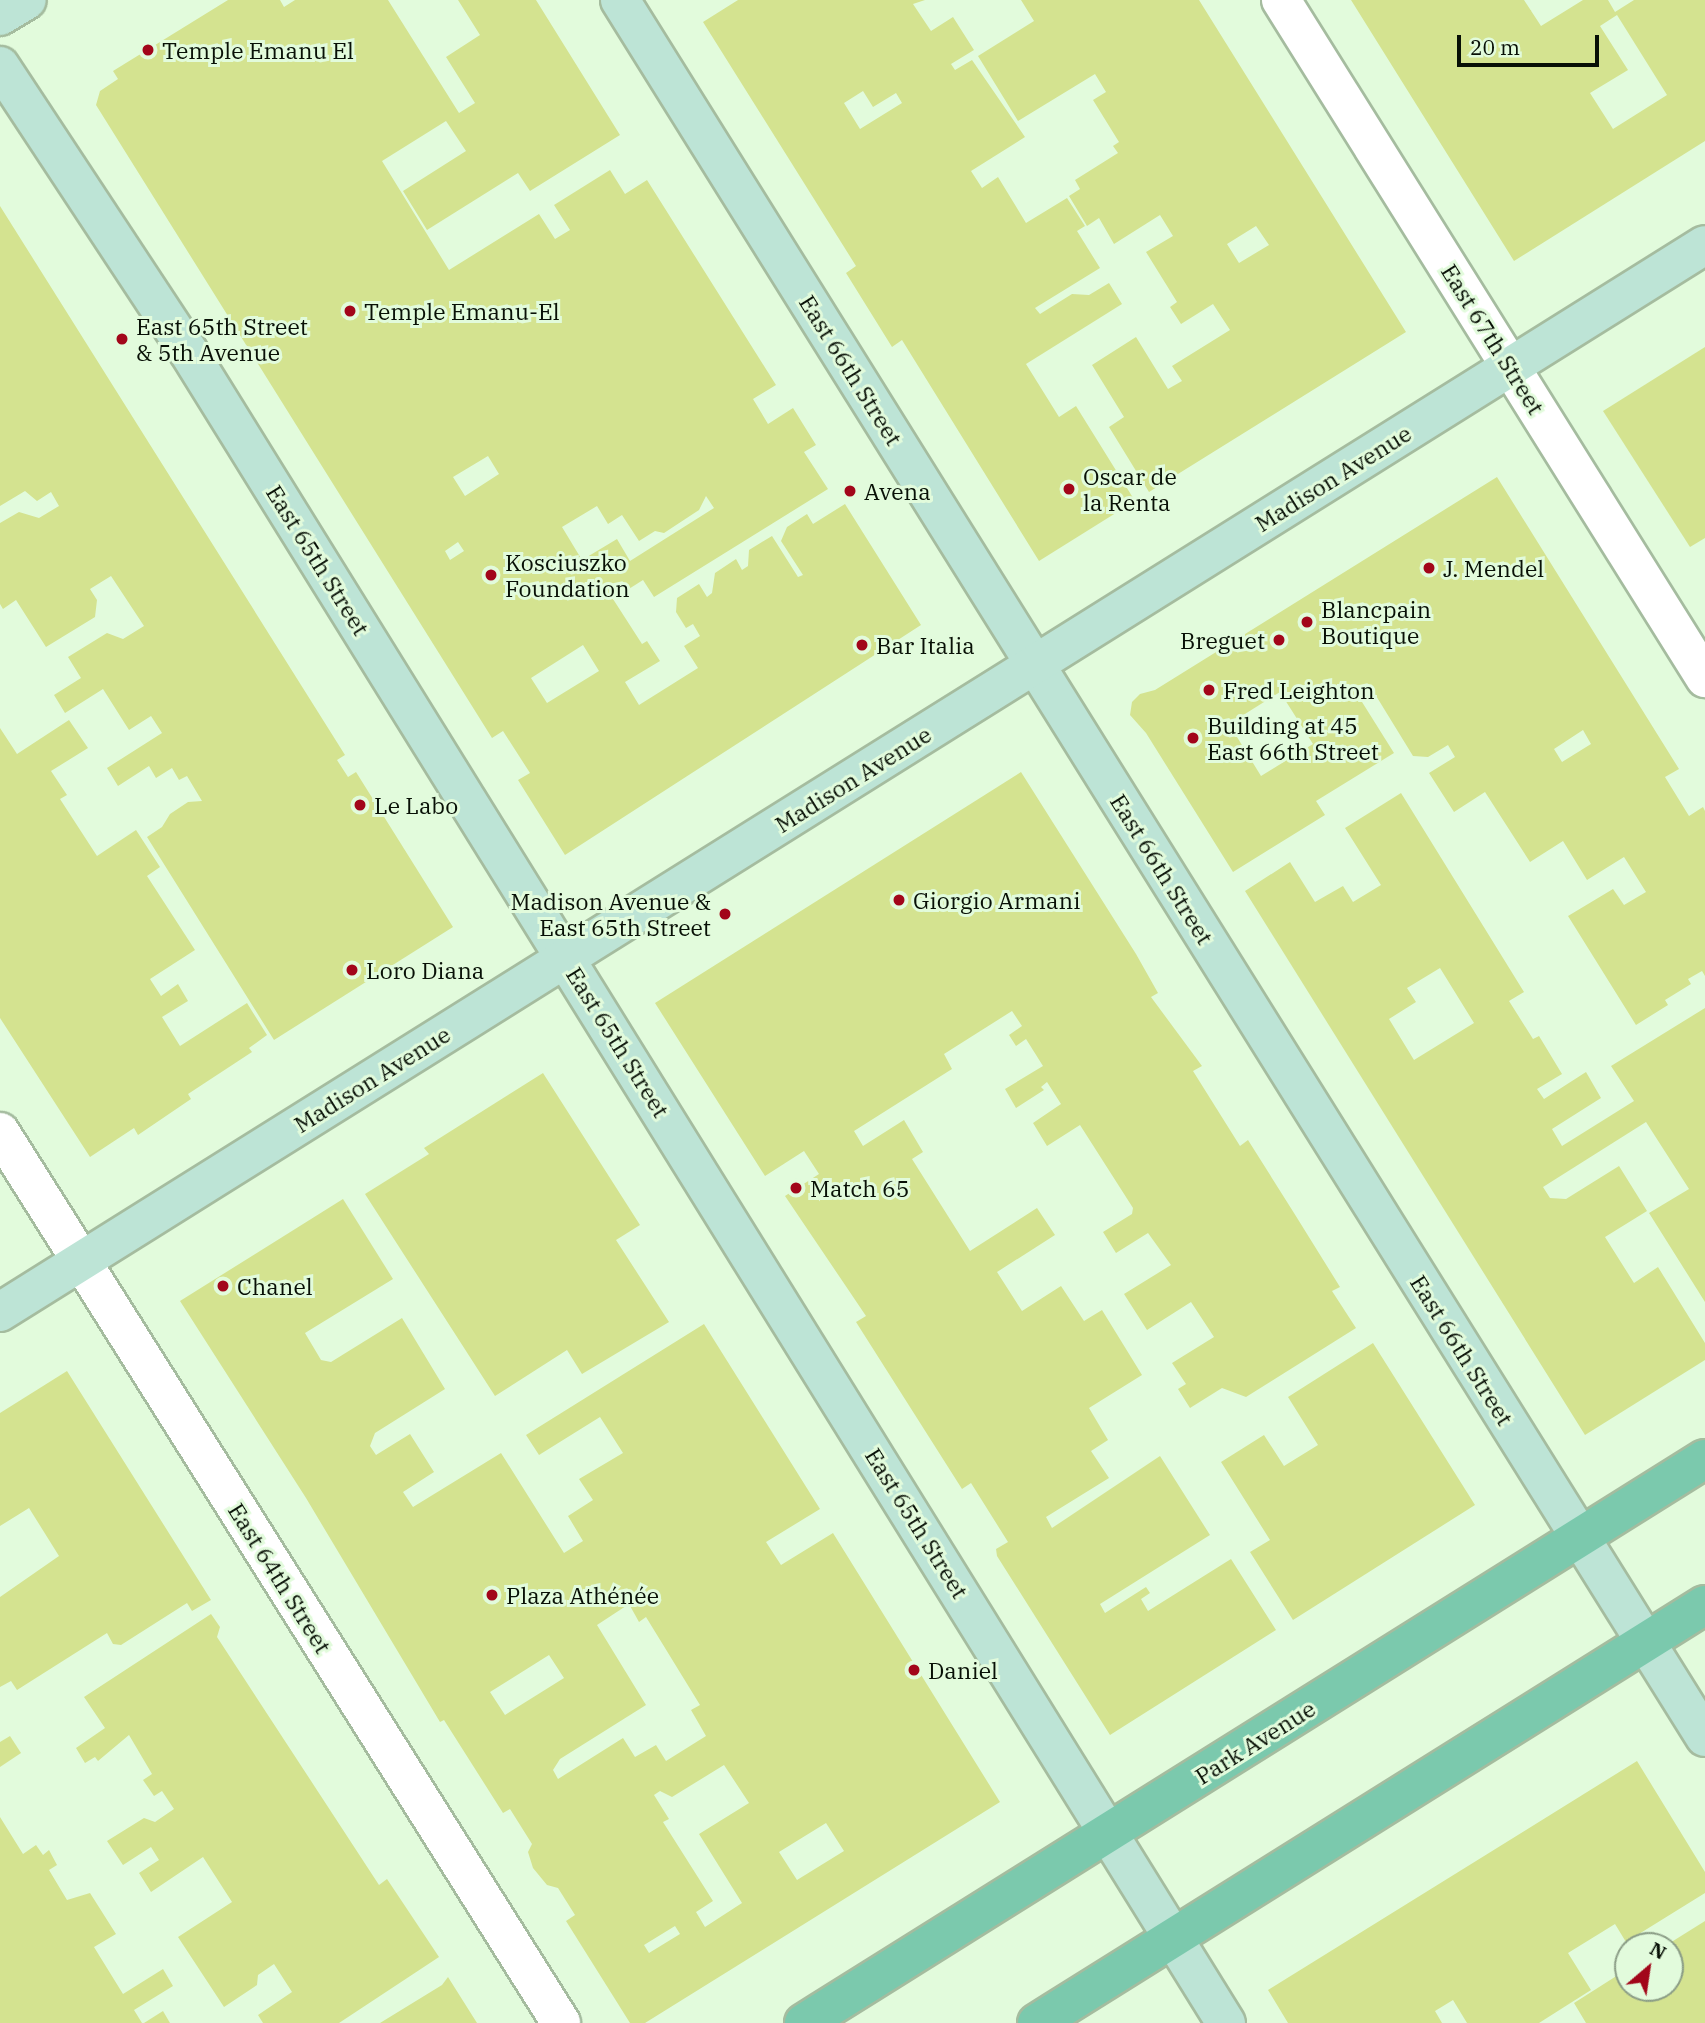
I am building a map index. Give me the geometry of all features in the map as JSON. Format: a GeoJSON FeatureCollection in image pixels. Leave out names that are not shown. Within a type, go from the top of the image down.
{"type":"FeatureCollection","features":[{"type":"Feature","properties":{"kind":"main road"},"geometry":{"type":"LineString","coordinates":[[0,16],[27,0]]}},
{"type":"Feature","properties":{"kind":"main road","name":"East 66th Street"},"geometry":{"type":"LineString","coordinates":[[620,0],[1705,1737]]}},
{"type":"Feature","properties":{"kind":"main road","name":"East 65th Street"},"geometry":{"type":"LineString","coordinates":[[0,66],[188,351],[1226,2023]]}},
{"type":"Feature","properties":{"kind":"main road","name":"Madison Avenue"},"geometry":{"type":"LineString","coordinates":[[0,1311],[1705,245]]}},
{"type":"Feature","properties":{"kind":"main road","name":"Park Avenue"},"geometry":{"type":"LineString","coordinates":[[804,2023],[1705,1459]]}},
{"type":"Feature","properties":{"kind":"main road"},"geometry":{"type":"LineString","coordinates":[[1037,2023],[1705,1605]]}},
{"type":"Feature","properties":{"kind":"street","name":"East 67th Street"},"geometry":{"type":"LineString","coordinates":[[1281,0],[1705,678]]}},
{"type":"Feature","properties":{"kind":"street","name":"East 64th Street"},"geometry":{"type":"LineString","coordinates":[[0,1132],[561,2023]]}},
{"type":"Feature","properties":{"kind":"building"},"geometry":{"type":"Polygon","coordinates":[[[228,0],[280,0],[284,7],[295,0],[388,0],[459,113],[475,103],[446,57],[480,35],[458,0],[536,0],[620,135],[530,191],[518,173],[427,230],[403,191],[466,151],[446,121],[382,161],[449,270],[539,214],[555,239],[570,230],[554,205],[610,170],[625,194],[647,180],[776,385],[753,399],[768,424],[793,408],[816,445],[804,452],[828,489],[654,597],[643,580],[613,599],[642,644],[647,641],[660,661],[625,682],[639,705],[698,668],[684,646],[700,636],[693,624],[686,628],[676,612],[677,598],[699,584],[707,597],[712,593],[715,573],[736,559],[742,570],[748,566],[749,550],[772,536],[798,577],[803,575],[781,541],[787,527],[807,514],[813,524],[845,504],[921,625],[565,855],[518,780],[530,773],[503,731],[492,738],[96,105],[100,91],[118,79],[113,71],[228,0]],[[488,456],[453,477],[465,496],[499,474],[488,456]],[[706,496],[699,510],[664,533],[655,531],[639,541],[622,515],[608,524],[597,506],[562,527],[582,560],[617,539],[630,561],[714,508],[706,496]],[[458,542],[445,551],[450,560],[464,551],[458,542]],[[583,645],[531,678],[547,703],[599,671],[583,645]]]}},
{"type":"Feature","properties":{"kind":"building"},"geometry":{"type":"Polygon","coordinates":[[[738,0],[925,0],[913,4],[931,31],[953,17],[974,50],[951,64],[955,70],[972,60],[1025,137],[971,171],[982,188],[998,177],[1026,223],[1067,198],[1085,226],[1077,231],[1100,268],[1035,308],[1040,314],[1072,294],[1089,295],[1109,283],[1122,304],[1026,364],[1059,417],[1076,406],[1135,501],[1039,561],[902,340],[892,347],[846,273],[856,266],[703,22],[738,0]],[[863,91],[844,103],[860,129],[902,103],[896,93],[873,107],[863,91]]]}},
{"type":"Feature","properties":{"kind":"building"},"geometry":{"type":"Polygon","coordinates":[[[1021,0],[1199,0],[1406,332],[1149,492],[1109,427],[1124,417],[1092,365],[1136,337],[1168,389],[1182,381],[1172,366],[1230,330],[1213,304],[1181,324],[1170,307],[1177,302],[1146,252],[1173,236],[1160,215],[1114,244],[1099,218],[1087,226],[1069,196],[1080,189],[1075,180],[1118,153],[1113,146],[1119,142],[1093,100],[1106,92],[1095,74],[1018,121],[978,56],[1034,21],[1021,0]],[[1256,226],[1227,244],[1239,263],[1269,245],[1256,226]]]}},
{"type":"Feature","properties":{"kind":"building"},"geometry":{"type":"Polygon","coordinates":[[[1351,0],[1524,0],[1541,26],[1583,0],[1608,0],[1615,12],[1634,0],[1705,0],[1705,141],[1514,261],[1351,0]],[[1617,15],[1600,26],[1628,70],[1590,93],[1613,129],[1667,95],[1617,15]]]}},
{"type":"Feature","properties":{"kind":"building"},"geometry":{"type":"Polygon","coordinates":[[[0,206],[345,755],[337,760],[348,777],[356,772],[453,927],[274,1040],[147,837],[162,827],[170,814],[188,802],[202,801],[187,776],[179,780],[172,768],[156,778],[149,766],[118,786],[107,768],[162,733],[151,716],[129,730],[103,689],[65,713],[54,695],[81,678],[68,657],[107,633],[123,639],[144,626],[111,576],[90,589],[97,600],[95,617],[46,647],[16,600],[3,609],[0,604],[0,523],[19,512],[39,518],[59,506],[51,492],[37,501],[25,491],[0,506],[0,206]]]}},
{"type":"Feature","properties":{"kind":"building"},"geometry":{"type":"Polygon","coordinates":[[[1705,347],[1705,538],[1690,547],[1603,411],[1705,347]]]}},
{"type":"Feature","properties":{"kind":"building"},"geometry":{"type":"Polygon","coordinates":[[[1497,477],[1679,769],[1665,777],[1689,816],[1703,807],[1705,811],[1705,976],[1702,971],[1688,979],[1691,984],[1665,1000],[1668,1005],[1636,1025],[1568,916],[1613,889],[1624,905],[1646,892],[1624,857],[1587,880],[1563,841],[1530,862],[1485,792],[1454,812],[1429,773],[1455,757],[1448,745],[1428,757],[1413,756],[1370,686],[1357,694],[1394,753],[1316,801],[1325,815],[1233,872],[1146,733],[1130,715],[1132,702],[1140,694],[1155,690],[1497,477]],[[1280,692],[1229,724],[1261,776],[1313,744],[1280,692]],[[1583,730],[1554,749],[1562,762],[1591,744],[1583,730]]]}},
{"type":"Feature","properties":{"kind":"building"},"geometry":{"type":"Polygon","coordinates":[[[69,720],[88,748],[51,771],[67,795],[60,799],[97,856],[136,830],[160,867],[147,876],[195,950],[150,979],[161,996],[178,984],[188,1001],[162,1017],[180,1046],[247,1003],[267,1035],[249,1048],[252,1052],[188,1094],[191,1099],[138,1135],[134,1128],[90,1157],[0,1018],[0,728],[17,754],[69,720]]]}},
{"type":"Feature","properties":{"kind":"building"},"geometry":{"type":"Polygon","coordinates":[[[1021,772],[1136,954],[1158,993],[1151,997],[1202,1066],[1193,1071],[1240,1146],[1248,1140],[1340,1287],[1332,1291],[1356,1328],[1246,1397],[1222,1388],[1190,1408],[1178,1389],[1186,1384],[1172,1363],[1214,1337],[1191,1302],[1147,1330],[1124,1294],[1171,1265],[1148,1233],[1116,1253],[1103,1232],[1132,1214],[1133,1208],[1080,1125],[1047,1146],[1033,1123],[1061,1104],[1047,1082],[1041,1087],[1044,1090],[1016,1108],[1005,1089],[1043,1066],[1026,1039],[1016,1046],[1009,1035],[1022,1026],[1012,1011],[944,1054],[952,1069],[854,1131],[863,1146],[904,1120],[923,1152],[912,1159],[970,1251],[1037,1208],[1055,1235],[997,1272],[1022,1311],[1061,1286],[1084,1321],[1102,1310],[1142,1375],[1089,1408],[1108,1440],[1091,1451],[1109,1478],[1046,1517],[1052,1528],[1160,1456],[1210,1535],[1100,1604],[1105,1613],[1146,1587],[1150,1593],[1141,1599],[1148,1611],[1231,1559],[1276,1630],[1110,1735],[997,1556],[996,1549],[1008,1542],[971,1483],[962,1489],[856,1322],[866,1316],[785,1196],[819,1174],[804,1151],[765,1176],[655,1003],[1021,772]]]}},
{"type":"Feature","properties":{"kind":"building"},"geometry":{"type":"Polygon","coordinates":[[[1401,793],[1524,992],[1509,1001],[1533,1039],[1539,1036],[1562,1074],[1537,1089],[1544,1099],[1586,1072],[1601,1098],[1552,1129],[1562,1146],[1634,1101],[1611,1066],[1705,1008],[1705,1302],[1649,1213],[1689,1189],[1646,1122],[1543,1187],[1550,1198],[1566,1199],[1619,1166],[1647,1211],[1605,1237],[1634,1283],[1658,1267],[1705,1343],[1705,1360],[1585,1435],[1245,891],[1290,862],[1315,902],[1343,886],[1353,902],[1381,885],[1345,828],[1401,793]],[[1440,968],[1407,988],[1416,1002],[1389,1019],[1414,1060],[1474,1023],[1440,968]]]}},
{"type":"Feature","properties":{"kind":"building"},"geometry":{"type":"Polygon","coordinates":[[[543,1073],[640,1225],[616,1240],[669,1322],[582,1374],[567,1350],[495,1396],[365,1194],[429,1154],[424,1148],[543,1073]]]}},
{"type":"Feature","properties":{"kind":"building"},"geometry":{"type":"Polygon","coordinates":[[[343,1199],[393,1279],[305,1333],[321,1360],[331,1362],[402,1318],[445,1389],[375,1433],[370,1446],[376,1455],[410,1434],[434,1472],[403,1492],[413,1507],[501,1453],[564,1553],[583,1541],[568,1516],[593,1500],[579,1479],[623,1453],[600,1417],[539,1455],[526,1435],[704,1324],[820,1509],[766,1542],[781,1565],[833,1533],[1000,1802],[645,2023],[630,2023],[566,1921],[575,1915],[558,1888],[547,1885],[533,1868],[528,1852],[532,1844],[510,1809],[503,1813],[444,1720],[440,1722],[306,1498],[180,1301],[343,1199]],[[629,1604],[597,1625],[646,1705],[560,1759],[553,1770],[558,1779],[623,1738],[635,1757],[656,1745],[666,1761],[706,1736],[691,1710],[700,1705],[646,1617],[639,1622],[629,1604]],[[549,1655],[490,1692],[505,1715],[564,1678],[549,1655]],[[724,1765],[672,1797],[660,1791],[654,1795],[669,1819],[663,1822],[713,1901],[696,1912],[705,1927],[742,1903],[699,1834],[749,1803],[724,1765]],[[826,1823],[779,1852],[797,1880],[844,1851],[826,1823]],[[675,1926],[644,1945],[649,1953],[680,1934],[675,1926]]]}},
{"type":"Feature","properties":{"kind":"building"},"geometry":{"type":"Polygon","coordinates":[[[1373,1343],[1475,1505],[1293,1620],[1250,1552],[1270,1540],[1221,1462],[1264,1435],[1284,1466],[1318,1445],[1288,1397],[1373,1343]]]}},
{"type":"Feature","properties":{"kind":"building"},"geometry":{"type":"Polygon","coordinates":[[[67,1371],[211,1600],[192,1611],[187,1603],[121,1645],[113,1644],[107,1633],[17,1690],[11,1681],[0,1687],[0,1597],[59,1556],[29,1508],[0,1526],[0,1413],[67,1371]]]}},
{"type":"Feature","properties":{"kind":"building"},"geometry":{"type":"Polygon","coordinates":[[[211,1614],[220,1627],[217,1637],[379,1885],[387,1879],[439,1957],[339,2023],[263,2023],[258,2015],[292,1992],[274,1964],[258,1975],[257,1985],[224,2007],[178,1937],[232,1902],[203,1857],[151,1892],[139,1873],[159,1860],[151,1847],[123,1865],[107,1841],[144,1818],[155,1822],[174,1809],[162,1791],[154,1796],[143,1780],[152,1774],[129,1735],[98,1761],[95,1757],[85,1763],[76,1748],[105,1728],[84,1697],[211,1614]]]}},
{"type":"Feature","properties":{"kind":"building"},"geometry":{"type":"Polygon","coordinates":[[[10,1736],[21,1753],[0,1767],[0,1742],[10,1736]]]}},
{"type":"Feature","properties":{"kind":"building"},"geometry":{"type":"Polygon","coordinates":[[[1637,1761],[1705,1872],[1705,1893],[1642,1932],[1620,1932],[1615,1924],[1568,1953],[1591,1990],[1539,2023],[1467,2023],[1453,2000],[1435,2011],[1442,2023],[1288,2023],[1268,1990],[1637,1761]]]}},
{"type":"Feature","properties":{"kind":"building"},"geometry":{"type":"Polygon","coordinates":[[[0,1817],[23,1854],[36,1845],[43,1855],[49,1850],[57,1865],[49,1870],[67,1900],[90,1893],[116,1934],[94,1947],[123,1994],[163,1969],[173,1986],[134,2010],[142,2023],[0,2023],[0,1817]]]}},
{"type":"Feature","properties":{"kind":"building"},"geometry":{"type":"Polygon","coordinates":[[[1705,1921],[1705,2023],[1586,2023],[1574,2003],[1614,1978],[1614,2002],[1684,2002],[1684,1934],[1705,1921]]]}},
{"type":"Feature","properties":{"kind":"building"},"geometry":{"type":"Polygon","coordinates":[[[448,1977],[477,2023],[380,2023],[442,1985],[448,1977]]]}},
{"type":"Feature","properties":{"kind":"building"},"geometry":{"type":"Polygon","coordinates":[[[163,2011],[170,2023],[144,2023],[163,2011]]]}},
{"type":"Feature","properties":{"kind":"place","name":"Temple Emanu El"},"geometry":{"type":"Point","coordinates":[148,50]}},
{"type":"Feature","properties":{"kind":"place","name":"Temple Emanu-El"},"geometry":{"type":"Point","coordinates":[350,311]}},
{"type":"Feature","properties":{"kind":"place","name":"East 65th Street & 5th Avenue"},"geometry":{"type":"Point","coordinates":[122,339]}},
{"type":"Feature","properties":{"kind":"place","name":"Oscar de la Renta"},"geometry":{"type":"Point","coordinates":[1069,489]}},
{"type":"Feature","properties":{"kind":"place","name":"Avena"},"geometry":{"type":"Point","coordinates":[850,491]}},
{"type":"Feature","properties":{"kind":"place","name":"J. Mendel"},"geometry":{"type":"Point","coordinates":[1429,568]}},
{"type":"Feature","properties":{"kind":"place","name":"Kosciuszko Foundation"},"geometry":{"type":"Point","coordinates":[491,575]}},
{"type":"Feature","properties":{"kind":"place","name":"Blancpain Boutique"},"geometry":{"type":"Point","coordinates":[1307,622]}},
{"type":"Feature","properties":{"kind":"place","name":"Breguet"},"geometry":{"type":"Point","coordinates":[1279,640]}},
{"type":"Feature","properties":{"kind":"place","name":"Bar Italia"},"geometry":{"type":"Point","coordinates":[862,645]}},
{"type":"Feature","properties":{"kind":"place","name":"Fred Leighton"},"geometry":{"type":"Point","coordinates":[1209,690]}},
{"type":"Feature","properties":{"kind":"place","name":"Building at 45 East 66th Street"},"geometry":{"type":"Point","coordinates":[1193,738]}},
{"type":"Feature","properties":{"kind":"place","name":"Le Labo"},"geometry":{"type":"Point","coordinates":[360,805]}},
{"type":"Feature","properties":{"kind":"place","name":"Giorgio Armani"},"geometry":{"type":"Point","coordinates":[899,900]}},
{"type":"Feature","properties":{"kind":"place","name":"Madison Avenue & East 65th Street"},"geometry":{"type":"Point","coordinates":[725,914]}},
{"type":"Feature","properties":{"kind":"place","name":"Loro Diana"},"geometry":{"type":"Point","coordinates":[352,970]}},
{"type":"Feature","properties":{"kind":"place","name":"Match 65"},"geometry":{"type":"Point","coordinates":[796,1188]}},
{"type":"Feature","properties":{"kind":"place","name":"Chanel"},"geometry":{"type":"Point","coordinates":[223,1286]}},
{"type":"Feature","properties":{"kind":"place","name":"Plaza Athénée"},"geometry":{"type":"Point","coordinates":[492,1595]}},
{"type":"Feature","properties":{"kind":"place","name":"Daniel"},"geometry":{"type":"Point","coordinates":[914,1670]}}]}
